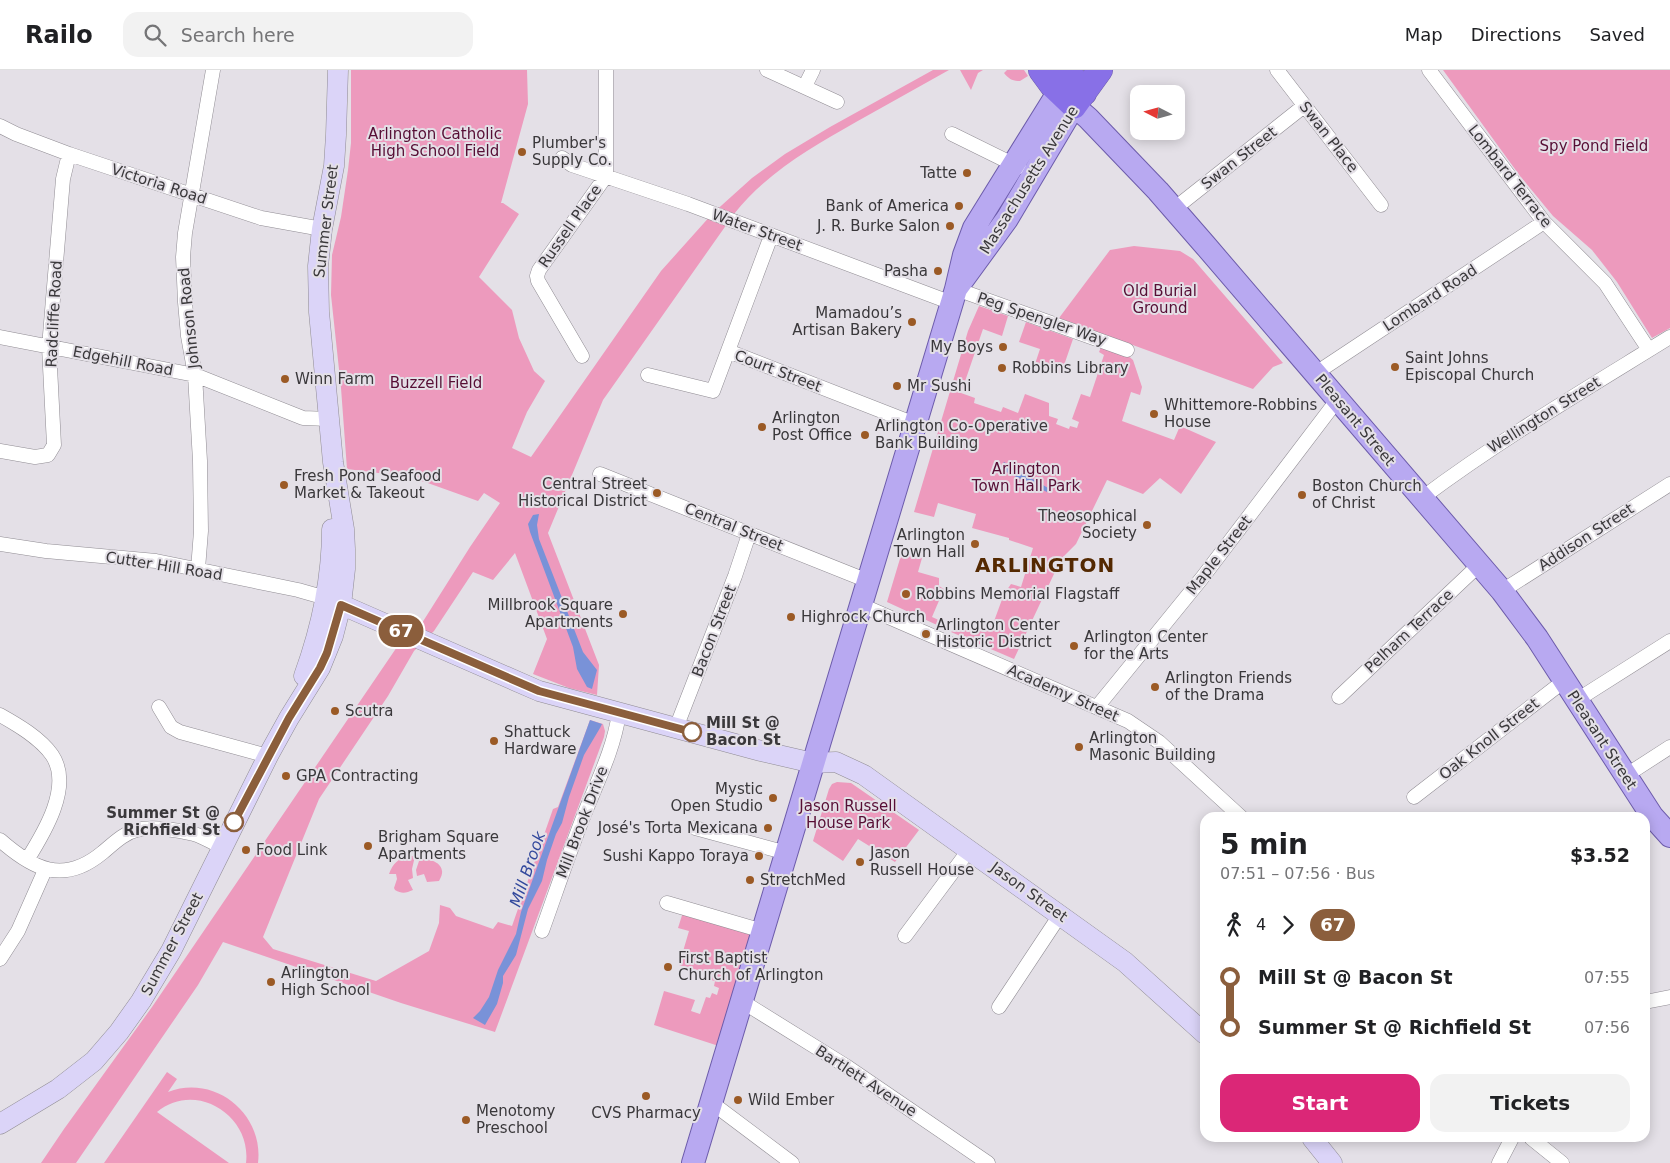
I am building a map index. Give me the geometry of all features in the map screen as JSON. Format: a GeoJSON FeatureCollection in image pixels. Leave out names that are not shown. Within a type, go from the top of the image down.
{"type":"FeatureCollection","features":[{"type":"Feature","properties":{"kind":"highway"},"geometry":{"type":"LineString","coordinates":[[1041,70],[1074,89]]}},
{"type":"Feature","properties":{"kind":"highway","name":"Massachusetts Avenue"},"geometry":{"type":"LineString","coordinates":[[1074,89],[1100,70]]}},
{"type":"Feature","properties":{"kind":"main road","name":"Summer Street"},"geometry":{"type":"LineString","coordinates":[[0,1124],[43,1099],[77,1076],[94,1061],[119,1032],[160,971],[289,718],[333,602],[333,462],[318,294],[318,266],[322,229],[334,166],[338,70]]}},
{"type":"Feature","properties":{"kind":"main road","name":"Massachusetts Avenue"},"geometry":{"type":"LineString","coordinates":[[693,1163],[954,296],[964,255],[974,228],[1014,164],[1074,89]]}},
{"type":"Feature","properties":{"kind":"main road","name":"Massachusetts Avenue"},"geometry":{"type":"LineString","coordinates":[[954,296],[1007,219],[1074,89]]}},
{"type":"Feature","properties":{"kind":"main road","name":"Pleasant Street"},"geometry":{"type":"LineString","coordinates":[[1074,89],[1174,209],[1502,591],[1537,638],[1649,812]]}},
{"type":"Feature","properties":{"kind":"main road","name":"Jason Street"},"geometry":{"type":"LineString","coordinates":[[333,602],[539,691],[813,763],[836,762],[864,775],[1141,974],[1200,1029]]}},
{"type":"Feature","properties":{"kind":"main road","name":"Pleasant Street"},"geometry":{"type":"LineString","coordinates":[[1650,813],[1670,836]]}},
{"type":"Feature","properties":{"kind":"main road"},"geometry":{"type":"LineString","coordinates":[[1315,1142],[1332,1163]]}},
{"type":"Feature","properties":{"kind":"street","name":"Johnson Road"},"geometry":{"type":"LineString","coordinates":[[198,569],[201,495],[195,375],[188,336],[183,257],[191,194],[213,70]]}},
{"type":"Feature","properties":{"kind":"street"},"geometry":{"type":"LineString","coordinates":[[606,70],[606,176]]}},
{"type":"Feature","properties":{"kind":"street"},"geometry":{"type":"LineString","coordinates":[[766,70],[837,102]]}},
{"type":"Feature","properties":{"kind":"street"},"geometry":{"type":"LineString","coordinates":[[805,86],[813,70]]}},
{"type":"Feature","properties":{"kind":"street","name":"Swan Place"},"geometry":{"type":"LineString","coordinates":[[1277,70],[1381,205]]}},
{"type":"Feature","properties":{"kind":"street","name":"Lombard Terrace"},"geometry":{"type":"LineString","coordinates":[[1429,70],[1544,222],[1605,283],[1649,350]]}},
{"type":"Feature","properties":{"kind":"street","name":"Swan Street"},"geometry":{"type":"LineString","coordinates":[[1174,209],[1304,106]]}},
{"type":"Feature","properties":{"kind":"street","name":"Victoria Road"},"geometry":{"type":"LineString","coordinates":[[0,126],[69,154],[261,218],[322,229]]}},
{"type":"Feature","properties":{"kind":"street"},"geometry":{"type":"LineString","coordinates":[[952,134],[1014,164],[1022,171],[1022,175],[1010,200],[1007,219]]}},
{"type":"Feature","properties":{"kind":"street","name":"Radcliffe Road"},"geometry":{"type":"LineString","coordinates":[[0,451],[35,456],[48,455],[54,445],[49,347],[63,177],[69,154]]}},
{"type":"Feature","properties":{"kind":"street","name":"Water Street"},"geometry":{"type":"LineString","coordinates":[[562,158],[572,165],[771,236],[954,296]]}},
{"type":"Feature","properties":{"kind":"street","name":"Russell Place"},"geometry":{"type":"LineString","coordinates":[[582,356],[538,281],[537,276],[539,270],[606,176]]}},
{"type":"Feature","properties":{"kind":"street","name":"Lombard Road"},"geometry":{"type":"LineString","coordinates":[[1316,373],[1544,222]]}},
{"type":"Feature","properties":{"kind":"street","name":"Court Street"},"geometry":{"type":"LineString","coordinates":[[771,236],[728,351],[915,424]]}},
{"type":"Feature","properties":{"kind":"street","name":"Peg Spengler Way"},"geometry":{"type":"LineString","coordinates":[[954,296],[1127,350]]}},
{"type":"Feature","properties":{"kind":"street","name":"Edgehill Road"},"geometry":{"type":"LineString","coordinates":[[0,337],[195,375],[303,418],[329,419]]}},
{"type":"Feature","properties":{"kind":"street","name":"Wellington Street"},"geometry":{"type":"LineString","coordinates":[[1422,498],[1468,463],[1529,423],[1670,337]]}},
{"type":"Feature","properties":{"kind":"street"},"geometry":{"type":"LineString","coordinates":[[648,375],[713,391],[728,351]]}},
{"type":"Feature","properties":{"kind":"street","name":"Maple Street"},"geometry":{"type":"LineString","coordinates":[[1097,708],[1202,578],[1338,399]]}},
{"type":"Feature","properties":{"kind":"street","name":"Central Street"},"geometry":{"type":"LineString","coordinates":[[600,474],[868,581]]}},
{"type":"Feature","properties":{"kind":"street","name":"Addison Street"},"geometry":{"type":"LineString","coordinates":[[1502,591],[1670,484]]}},
{"type":"Feature","properties":{"kind":"street","name":"Bacon Street"},"geometry":{"type":"LineString","coordinates":[[676,728],[735,576],[749,534]]}},
{"type":"Feature","properties":{"kind":"street","name":"Cutter Hill Road"},"geometry":{"type":"LineString","coordinates":[[0,544],[46,551],[156,561],[298,590],[333,602]]}},
{"type":"Feature","properties":{"kind":"street","name":"Pelham Terrace"},"geometry":{"type":"LineString","coordinates":[[1339,697],[1479,565]]}},
{"type":"Feature","properties":{"kind":"street","name":"Academy Street"},"geometry":{"type":"LineString","coordinates":[[861,605],[1128,721],[1159,742],[1235,812]]}},
{"type":"Feature","properties":{"kind":"street"},"geometry":{"type":"LineString","coordinates":[[1577,700],[1670,641]]}},
{"type":"Feature","properties":{"kind":"street","name":"Oak Knoll Street"},"geometry":{"type":"LineString","coordinates":[[1414,797],[1564,681]]}},
{"type":"Feature","properties":{"kind":"street"},"geometry":{"type":"LineString","coordinates":[[159,707],[171,727],[180,732],[268,756]]}},
{"type":"Feature","properties":{"kind":"street","name":"Mill Brook Drive"},"geometry":{"type":"LineString","coordinates":[[542,931],[582,821],[601,776],[617,726],[619,713]]}},
{"type":"Feature","properties":{"kind":"street"},"geometry":{"type":"LineString","coordinates":[[0,715],[23,729],[47,749],[54,758],[59,770],[60,782],[55,805],[41,837],[27,860]]}},
{"type":"Feature","properties":{"kind":"street"},"geometry":{"type":"LineString","coordinates":[[1625,776],[1670,747]]}},
{"type":"Feature","properties":{"kind":"street"},"geometry":{"type":"LineString","coordinates":[[0,840],[27,860],[45,870],[57,871],[83,865],[94,859],[125,834],[137,829],[150,828],[194,834],[222,847]]}},
{"type":"Feature","properties":{"kind":"street"},"geometry":{"type":"LineString","coordinates":[[695,828],[787,852]]}},
{"type":"Feature","properties":{"kind":"street"},"geometry":{"type":"LineString","coordinates":[[905,936],[969,850]]}},
{"type":"Feature","properties":{"kind":"street"},"geometry":{"type":"LineString","coordinates":[[0,959],[18,932],[45,870]]}},
{"type":"Feature","properties":{"kind":"street"},"geometry":{"type":"LineString","coordinates":[[667,903],[763,931]]}},
{"type":"Feature","properties":{"kind":"street"},"geometry":{"type":"LineString","coordinates":[[999,1007],[1060,915]]}},
{"type":"Feature","properties":{"kind":"street"},"geometry":{"type":"LineString","coordinates":[[1650,1001],[1670,997]]}},
{"type":"Feature","properties":{"kind":"street","name":"Bartlett Avenue"},"geometry":{"type":"LineString","coordinates":[[742,1002],[853,1070],[988,1163]]}},
{"type":"Feature","properties":{"kind":"street"},"geometry":{"type":"LineString","coordinates":[[712,1103],[792,1163]]}},
{"type":"Feature","properties":{"kind":"street"},"geometry":{"type":"LineString","coordinates":[[1499,1163],[1510,1142]]}},
{"type":"Feature","properties":{"kind":"street"},"geometry":{"type":"LineString","coordinates":[[1536,1142],[1562,1163]]}},
{"type":"Feature","properties":{"kind":"green space"},"geometry":{"type":"Polygon","coordinates":[[[351,70],[527,70],[528,104],[501,203],[519,214],[479,277],[512,310],[519,338],[534,371],[545,381],[527,412],[512,448],[531,457],[661,271],[712,214],[752,178],[785,154],[933,70],[949,70],[823,141],[790,162],[760,186],[734,214],[603,400],[548,533],[599,665],[597,695],[569,688],[533,674],[547,639],[515,553],[493,580],[473,572],[434,631],[414,651],[388,696],[319,799],[263,937],[273,949],[376,981],[429,951],[439,923],[440,905],[450,908],[456,916],[493,929],[498,922],[512,926],[553,809],[558,807],[590,720],[603,724],[604,737],[495,1032],[401,1003],[223,942],[198,985],[76,1163],[41,1163],[152,1007],[399,644],[422,623],[500,503],[484,493],[478,501],[425,482],[394,475],[347,469],[331,295],[332,255],[341,217],[351,143],[351,70]]]}},
{"type":"Feature","properties":{"kind":"green space"},"geometry":{"type":"Polygon","coordinates":[[[960,70],[983,70],[978,73],[971,90],[960,70]]]}},
{"type":"Feature","properties":{"kind":"green space"},"geometry":{"type":"Polygon","coordinates":[[[1007,70],[1024,70],[1028,76],[1020,81],[1013,80],[1004,73],[1007,70]]]}},
{"type":"Feature","properties":{"kind":"green space","name":"Spy Pond Field"},"geometry":{"type":"Polygon","coordinates":[[[1443,70],[1670,70],[1670,328],[1652,338],[1617,282],[1592,250],[1553,216],[1520,176],[1443,70]]]}},
{"type":"Feature","properties":{"kind":"green space","name":"Old Burial Ground"},"geometry":{"type":"Polygon","coordinates":[[[1134,246],[1180,251],[1193,259],[1283,363],[1273,367],[1253,389],[1059,318],[1110,250],[1134,246]]]}},
{"type":"Feature","properties":{"kind":"green space","name":"Arlington Town Hall Park"},"geometry":{"type":"Polygon","coordinates":[[[979,306],[1008,316],[1002,336],[983,329],[961,393],[975,398],[974,403],[1001,412],[1003,407],[1018,413],[1025,394],[1049,403],[1049,416],[1058,419],[1056,424],[1069,429],[1070,426],[1077,428],[1079,422],[1072,419],[1081,394],[1090,397],[1104,355],[1099,352],[1102,345],[1126,354],[1133,360],[1142,387],[1140,395],[1131,392],[1122,421],[1174,440],[1180,426],[1216,442],[1181,494],[1160,478],[1143,494],[1107,480],[1076,544],[1061,559],[1014,659],[951,632],[957,628],[974,632],[983,631],[993,624],[1004,594],[1011,584],[1021,587],[1033,548],[1009,540],[1009,538],[972,528],[976,514],[938,503],[934,517],[914,512],[968,331],[979,306]]]}},
{"type":"Feature","properties":{"kind":"green space"},"geometry":{"type":"Polygon","coordinates":[[[1026,322],[1073,339],[1061,374],[1035,364],[1040,349],[1019,342],[1026,322]]]}},
{"type":"Feature","properties":{"kind":"green space"},"geometry":{"type":"Polygon","coordinates":[[[902,552],[922,558],[918,572],[939,578],[939,586],[944,589],[932,617],[941,621],[937,625],[887,602],[902,552]]]}},
{"type":"Feature","properties":{"kind":"green space","name":"Jason Russell House Park"},"geometry":{"type":"Polygon","coordinates":[[[837,782],[851,783],[919,830],[895,862],[858,839],[843,861],[813,841],[829,789],[832,784],[837,782]]]}},
{"type":"Feature","properties":{"kind":"green space"},"geometry":{"type":"Polygon","coordinates":[[[409,856],[415,856],[412,869],[413,878],[408,880],[413,890],[400,892],[394,888],[397,879],[396,874],[389,874],[396,862],[409,856]]]}},
{"type":"Feature","properties":{"kind":"green space"},"geometry":{"type":"Polygon","coordinates":[[[420,858],[434,861],[441,867],[442,875],[439,881],[427,882],[424,874],[417,876],[416,870],[420,858]]]}},
{"type":"Feature","properties":{"kind":"green space"},"geometry":{"type":"Polygon","coordinates":[[[684,909],[763,931],[728,1049],[654,1025],[664,991],[695,1000],[691,1011],[700,1014],[706,997],[710,998],[712,993],[717,995],[719,988],[714,986],[715,981],[711,980],[712,974],[679,965],[689,931],[678,928],[684,909]]]}},
{"type":"Feature","properties":{"kind":"green space"},"geometry":{"type":"Polygon","coordinates":[[[167,1072],[177,1079],[168,1092],[186,1088],[203,1089],[219,1094],[233,1102],[245,1114],[253,1129],[258,1145],[258,1163],[246,1163],[245,1146],[240,1130],[230,1117],[218,1108],[203,1101],[188,1100],[172,1103],[157,1112],[229,1163],[104,1163],[167,1072]]]}},
{"type":"Feature","properties":{"kind":"water"},"geometry":{"type":"Polygon","coordinates":[[[1004,462],[1048,488],[1047,492],[1000,469],[1004,462]]]}},
{"type":"Feature","properties":{"kind":"water"},"geometry":{"type":"Polygon","coordinates":[[[539,514],[537,525],[539,539],[583,652],[597,670],[592,689],[587,687],[577,669],[573,647],[530,532],[528,524],[533,515],[539,514]]]}},
{"type":"Feature","properties":{"kind":"water"},"geometry":{"type":"Polygon","coordinates":[[[590,720],[602,724],[584,755],[562,823],[547,860],[542,881],[528,909],[516,955],[503,976],[497,1004],[485,1025],[473,1018],[489,997],[498,970],[516,934],[521,912],[590,720]]]}},
{"type":"Feature","properties":{"kind":"bus line","name":"67"},"geometry":{"type":"LineString","coordinates":[[234,822],[289,718],[320,668],[333,636],[341,605],[539,691],[692,732]]}},
{"type":"Feature","properties":{"kind":"place","name":"Plumber's Supply Co."},"geometry":{"type":"Point","coordinates":[522,152]}},
{"type":"Feature","properties":{"kind":"place","name":"Tatte"},"geometry":{"type":"Point","coordinates":[967,173]}},
{"type":"Feature","properties":{"kind":"place","name":"Bank of America"},"geometry":{"type":"Point","coordinates":[959,206]}},
{"type":"Feature","properties":{"kind":"place","name":"J. R. Burke Salon"},"geometry":{"type":"Point","coordinates":[950,226]}},
{"type":"Feature","properties":{"kind":"place","name":"Pasha"},"geometry":{"type":"Point","coordinates":[938,271]}},
{"type":"Feature","properties":{"kind":"place","name":"Mamadou’s Artisan Bakery"},"geometry":{"type":"Point","coordinates":[912,322]}},
{"type":"Feature","properties":{"kind":"place","name":"My Boys"},"geometry":{"type":"Point","coordinates":[1003,347]}},
{"type":"Feature","properties":{"kind":"place","name":"Saint Johns Episcopal Church"},"geometry":{"type":"Point","coordinates":[1395,367]}},
{"type":"Feature","properties":{"kind":"place","name":"Robbins Library"},"geometry":{"type":"Point","coordinates":[1002,368]}},
{"type":"Feature","properties":{"kind":"place","name":"Winn Farm"},"geometry":{"type":"Point","coordinates":[285,379]}},
{"type":"Feature","properties":{"kind":"place","name":"Mr Sushi"},"geometry":{"type":"Point","coordinates":[897,386]}},
{"type":"Feature","properties":{"kind":"place","name":"Whittemore-Robbins House"},"geometry":{"type":"Point","coordinates":[1154,414]}},
{"type":"Feature","properties":{"kind":"place","name":"Arlington Post Office"},"geometry":{"type":"Point","coordinates":[762,427]}},
{"type":"Feature","properties":{"kind":"place","name":"Arlington Co-Operative Bank Building"},"geometry":{"type":"Point","coordinates":[865,435]}},
{"type":"Feature","properties":{"kind":"place","name":"Fresh Pond Seafood Market & Takeout"},"geometry":{"type":"Point","coordinates":[284,485]}},
{"type":"Feature","properties":{"kind":"place","name":"Central Street Historical District"},"geometry":{"type":"Point","coordinates":[657,493]}},
{"type":"Feature","properties":{"kind":"place","name":"Boston Church of Christ"},"geometry":{"type":"Point","coordinates":[1302,495]}},
{"type":"Feature","properties":{"kind":"place","name":"Theosophical Society"},"geometry":{"type":"Point","coordinates":[1147,525]}},
{"type":"Feature","properties":{"kind":"place","name":"Arlington Town Hall"},"geometry":{"type":"Point","coordinates":[975,544]}},
{"type":"Feature","properties":{"kind":"place","name":"Robbins Memorial Flagstaff"},"geometry":{"type":"Point","coordinates":[906,594]}},
{"type":"Feature","properties":{"kind":"place","name":"Millbrook Square Apartments"},"geometry":{"type":"Point","coordinates":[623,614]}},
{"type":"Feature","properties":{"kind":"place","name":"Highrock Church"},"geometry":{"type":"Point","coordinates":[791,617]}},
{"type":"Feature","properties":{"kind":"place","name":"Arlington Center Historic District"},"geometry":{"type":"Point","coordinates":[926,634]}},
{"type":"Feature","properties":{"kind":"place","name":"Arlington Center for the Arts"},"geometry":{"type":"Point","coordinates":[1074,646]}},
{"type":"Feature","properties":{"kind":"place","name":"Arlington Friends of the Drama"},"geometry":{"type":"Point","coordinates":[1155,687]}},
{"type":"Feature","properties":{"kind":"place","name":"Scutra"},"geometry":{"type":"Point","coordinates":[335,711]}},
{"type":"Feature","properties":{"kind":"place","name":"Mill St @ Bacon St"},"geometry":{"type":"Point","coordinates":[692,732]}},
{"type":"Feature","properties":{"kind":"place","name":"Shattuck Hardware"},"geometry":{"type":"Point","coordinates":[494,741]}},
{"type":"Feature","properties":{"kind":"place","name":"Arlington Masonic Building"},"geometry":{"type":"Point","coordinates":[1079,747]}},
{"type":"Feature","properties":{"kind":"place","name":"GPA Contracting"},"geometry":{"type":"Point","coordinates":[286,776]}},
{"type":"Feature","properties":{"kind":"place","name":"Mystic Open Studio"},"geometry":{"type":"Point","coordinates":[773,798]}},
{"type":"Feature","properties":{"kind":"place","name":"Summer St @ Richfield St"},"geometry":{"type":"Point","coordinates":[234,822]}},
{"type":"Feature","properties":{"kind":"place","name":"José's Torta Mexicana"},"geometry":{"type":"Point","coordinates":[768,828]}},
{"type":"Feature","properties":{"kind":"place","name":"Brigham Square Apartments"},"geometry":{"type":"Point","coordinates":[368,846]}},
{"type":"Feature","properties":{"kind":"place","name":"Food Link"},"geometry":{"type":"Point","coordinates":[246,850]}},
{"type":"Feature","properties":{"kind":"place","name":"Sushi Kappo Toraya"},"geometry":{"type":"Point","coordinates":[759,856]}},
{"type":"Feature","properties":{"kind":"place","name":"Jason Russell House"},"geometry":{"type":"Point","coordinates":[860,862]}},
{"type":"Feature","properties":{"kind":"place","name":"StretchMed"},"geometry":{"type":"Point","coordinates":[750,880]}},
{"type":"Feature","properties":{"kind":"place","name":"First Baptist Church of Arlington"},"geometry":{"type":"Point","coordinates":[668,967]}},
{"type":"Feature","properties":{"kind":"place","name":"Arlington High School"},"geometry":{"type":"Point","coordinates":[271,982]}},
{"type":"Feature","properties":{"kind":"place","name":"CVS Pharmacy"},"geometry":{"type":"Point","coordinates":[646,1096]}},
{"type":"Feature","properties":{"kind":"place","name":"Wild Ember"},"geometry":{"type":"Point","coordinates":[738,1100]}},
{"type":"Feature","properties":{"kind":"place","name":"Menotomy Preschool"},"geometry":{"type":"Point","coordinates":[466,1120]}},
{"type":"Feature","properties":{"kind":"district","name":"ARLINGTON"},"geometry":{"type":"Point","coordinates":[1045,565]}},
{"type":"Feature","properties":{"kind":"park label","name":"Arlington Catholic High School Field"},"geometry":{"type":"Point","coordinates":[435,142]}},
{"type":"Feature","properties":{"kind":"park label","name":"Buzzell Field"},"geometry":{"type":"Point","coordinates":[436,383]}},
{"type":"Feature","properties":{"kind":"water label","name":"Mill Brook"},"geometry":{"type":"Point","coordinates":[527,869]}}]}
